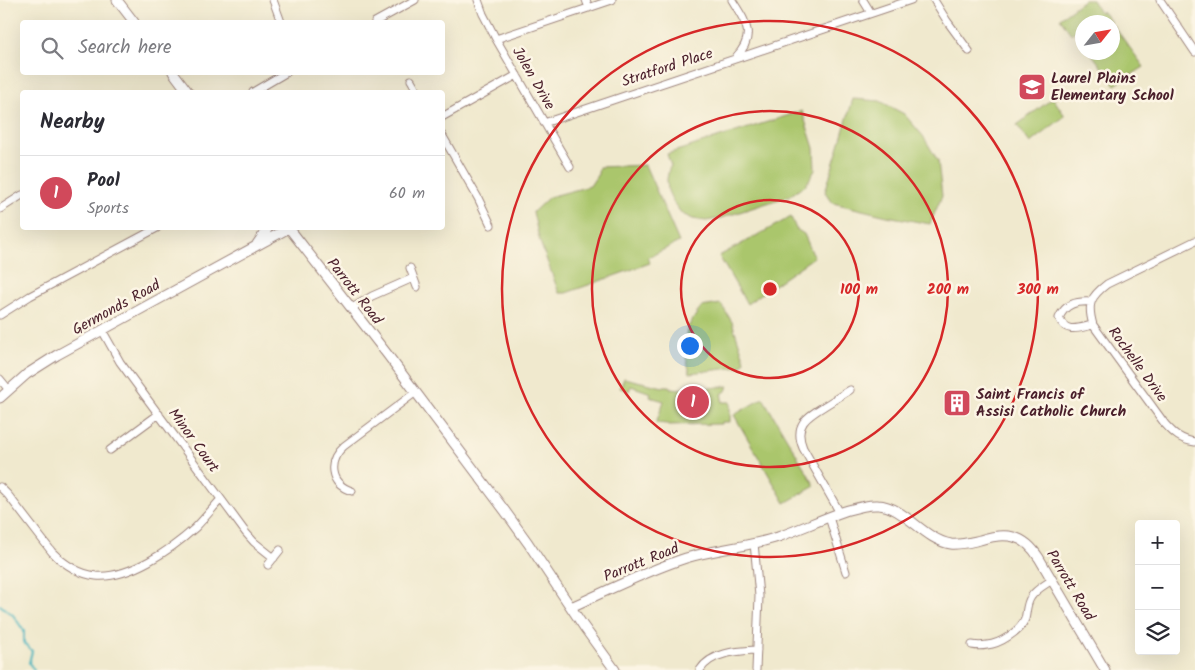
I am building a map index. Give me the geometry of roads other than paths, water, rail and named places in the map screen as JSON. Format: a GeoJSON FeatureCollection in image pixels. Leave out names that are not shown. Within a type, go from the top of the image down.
{"type":"FeatureCollection","features":[{"type":"Feature","properties":{"kind":"street"},"geometry":{"type":"LineString","coordinates":[[117,0],[132,20]]}},
{"type":"Feature","properties":{"kind":"street"},"geometry":{"type":"LineString","coordinates":[[273,0],[280,20]]}},
{"type":"Feature","properties":{"kind":"street"},"geometry":{"type":"LineString","coordinates":[[379,20],[414,0]]}},
{"type":"Feature","properties":{"kind":"street","name":"Jolen Drive"},"geometry":{"type":"LineString","coordinates":[[478,0],[496,39],[570,167]]}},
{"type":"Feature","properties":{"kind":"street"},"geometry":{"type":"LineString","coordinates":[[586,0],[589,8]]}},
{"type":"Feature","properties":{"kind":"street"},"geometry":{"type":"LineString","coordinates":[[496,39],[612,0]]}},
{"type":"Feature","properties":{"kind":"street","name":"Stratford Place"},"geometry":{"type":"LineString","coordinates":[[544,122],[734,59],[743,50],[747,40],[748,29],[732,0]]}},
{"type":"Feature","properties":{"kind":"street"},"geometry":{"type":"LineString","coordinates":[[863,0],[871,13]]}},
{"type":"Feature","properties":{"kind":"street"},"geometry":{"type":"LineString","coordinates":[[734,59],[911,0]]}},
{"type":"Feature","properties":{"kind":"street"},"geometry":{"type":"LineString","coordinates":[[934,0],[952,30],[969,51]]}},
{"type":"Feature","properties":{"kind":"street"},"geometry":{"type":"LineString","coordinates":[[1160,0],[1195,52]]}},
{"type":"Feature","properties":{"kind":"street"},"geometry":{"type":"LineString","coordinates":[[174,75],[186,90]]}},
{"type":"Feature","properties":{"kind":"street"},"geometry":{"type":"LineString","coordinates":[[256,90],[282,75]]}},
{"type":"Feature","properties":{"kind":"street"},"geometry":{"type":"LineString","coordinates":[[445,115],[517,75]]}},
{"type":"Feature","properties":{"kind":"street"},"geometry":{"type":"LineString","coordinates":[[411,80],[417,90]]}},
{"type":"Feature","properties":{"kind":"street"},"geometry":{"type":"LineString","coordinates":[[445,140],[491,225]]}},
{"type":"Feature","properties":{"kind":"street"},"geometry":{"type":"LineString","coordinates":[[0,209],[20,196]]}},
{"type":"Feature","properties":{"kind":"street"},"geometry":{"type":"LineString","coordinates":[[0,315],[37,292],[153,230]]}},
{"type":"Feature","properties":{"kind":"street","name":"Germonds Road"},"geometry":{"type":"LineString","coordinates":[[252,249],[267,230]]}},
{"type":"Feature","properties":{"kind":"street","name":"Germonds Road"},"geometry":{"type":"LineString","coordinates":[[0,398],[27,374],[51,358],[285,230]]}},
{"type":"Feature","properties":{"kind":"street","name":"Parrott Road"},"geometry":{"type":"LineString","coordinates":[[291,230],[416,392],[517,528],[571,608],[660,566],[716,550],[754,543],[790,532],[830,516],[869,505],[884,506],[896,511],[936,538],[951,544],[964,544],[1001,535],[1025,542],[1032,548],[1105,670]]}},
{"type":"Feature","properties":{"kind":"street"},"geometry":{"type":"LineString","coordinates":[[1093,325],[1069,328],[1062,325],[1059,318],[1062,310],[1071,305],[1082,301],[1091,302],[1096,293],[1107,284],[1195,241]]}},
{"type":"Feature","properties":{"kind":"street"},"geometry":{"type":"LineString","coordinates":[[410,268],[417,287]]}},
{"type":"Feature","properties":{"kind":"street"},"geometry":{"type":"LineString","coordinates":[[352,308],[372,296],[413,278]]}},
{"type":"Feature","properties":{"kind":"street","name":"Rochelle Drive"},"geometry":{"type":"LineString","coordinates":[[1091,302],[1090,314],[1093,325],[1165,424],[1176,435],[1195,442]]}},
{"type":"Feature","properties":{"kind":"street","name":"Minor Court"},"geometry":{"type":"LineString","coordinates":[[102,330],[117,358],[251,539],[274,558]]}},
{"type":"Feature","properties":{"kind":"street"},"geometry":{"type":"LineString","coordinates":[[0,379],[9,390]]}},
{"type":"Feature","properties":{"kind":"street"},"geometry":{"type":"LineString","coordinates":[[840,513],[803,448],[800,432],[802,425],[808,417],[850,390]]}},
{"type":"Feature","properties":{"kind":"street"},"geometry":{"type":"LineString","coordinates":[[352,491],[342,487],[335,479],[333,468],[336,454],[416,392]]}},
{"type":"Feature","properties":{"kind":"street"},"geometry":{"type":"LineString","coordinates":[[110,450],[159,414]]}},
{"type":"Feature","properties":{"kind":"street"},"geometry":{"type":"LineString","coordinates":[[0,487],[59,559],[82,573],[96,576],[133,569],[160,554],[193,529],[221,499]]}},
{"type":"Feature","properties":{"kind":"street"},"geometry":{"type":"LineString","coordinates":[[830,516],[846,572]]}},
{"type":"Feature","properties":{"kind":"street"},"geometry":{"type":"LineString","coordinates":[[754,543],[759,596],[756,670]]}},
{"type":"Feature","properties":{"kind":"street"},"geometry":{"type":"LineString","coordinates":[[268,565],[280,550]]}},
{"type":"Feature","properties":{"kind":"street"},"geometry":{"type":"LineString","coordinates":[[972,645],[990,645],[1015,632],[1025,619],[1031,596],[1036,590],[1052,580]]}},
{"type":"Feature","properties":{"kind":"street"},"geometry":{"type":"LineString","coordinates":[[571,608],[615,670]]}},
{"type":"Feature","properties":{"kind":"street"},"geometry":{"type":"LineString","coordinates":[[700,670],[710,659],[724,654],[757,650]]}},
{"type":"Feature","properties":{"kind":"waterway"},"geometry":{"type":"LineString","coordinates":[[0,605],[13,615],[24,631],[24,643],[32,651],[29,663],[34,670]]}},
{"type":"Feature","properties":{"kind":"place","name":"Laurel Plains Elementary School"},"geometry":{"type":"Point","coordinates":[1032,87]}},
{"type":"Feature","properties":{"kind":"place","name":"Pool"},"geometry":{"type":"Point","coordinates":[693,402]}},
{"type":"Feature","properties":{"kind":"place","name":"Saint Francis of Assisi Catholic Church"},"geometry":{"type":"Point","coordinates":[957,403]}}]}
